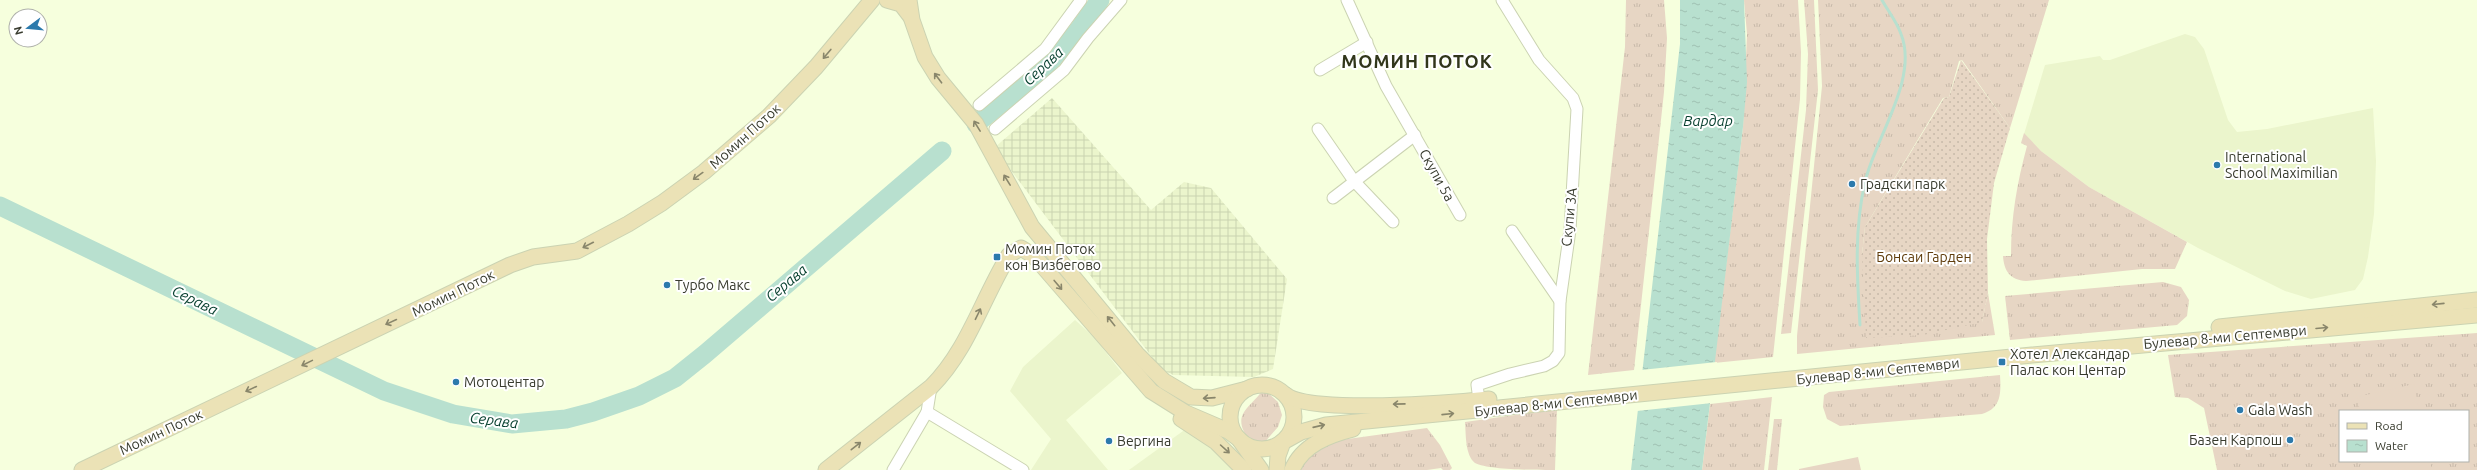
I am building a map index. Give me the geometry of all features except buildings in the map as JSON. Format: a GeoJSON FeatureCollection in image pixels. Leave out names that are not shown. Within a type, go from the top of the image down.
{"type":"FeatureCollection","features":[{"type":"Feature","properties":{"kind":"street"},"geometry":{"type":"LineString","coordinates":[[879,0],[901,4],[912,20]]}},
{"type":"Feature","properties":{"kind":"street","name":"Момин Поток"},"geometry":{"type":"LineString","coordinates":[[82,470],[510,265],[533,257],[577,251],[628,224],[704,172],[748,135],[800,85],[852,24],[879,0]]}},
{"type":"Feature","properties":{"kind":"street"},"geometry":{"type":"LineString","coordinates":[[909,0],[912,20],[923,51],[933,70],[964,107],[1025,214],[1046,245],[1138,354],[1164,381],[1186,395],[1201,399],[1217,398],[1257,385],[1267,385],[1286,395],[1291,405],[1293,418],[1290,431],[1283,442],[1278,456],[1277,470]]}},
{"type":"Feature","properties":{"kind":"street"},"geometry":{"type":"LineString","coordinates":[[995,129],[1064,70],[1088,38],[1121,0]]}},
{"type":"Feature","properties":{"kind":"street","name":"Скупи 5а"},"geometry":{"type":"LineString","coordinates":[[1347,0],[1386,86],[1460,215]]}},
{"type":"Feature","properties":{"kind":"street","name":"Скупи 3А"},"geometry":{"type":"LineString","coordinates":[[1479,400],[1477,385],[1510,374],[1531,371],[1553,361],[1559,353],[1560,300],[1570,230],[1577,109],[1573,98],[1526,43],[1502,0]]}},
{"type":"Feature","properties":{"kind":"street"},"geometry":{"type":"LineString","coordinates":[[979,105],[1045,49],[1063,28],[1077,1]]}},
{"type":"Feature","properties":{"kind":"street"},"geometry":{"type":"LineString","coordinates":[[1320,70],[1367,42]]}},
{"type":"Feature","properties":{"kind":"street"},"geometry":{"type":"LineString","coordinates":[[1318,129],[1354,181],[1393,222]]}},
{"type":"Feature","properties":{"kind":"street","name":"Скупи 5а"},"geometry":{"type":"LineString","coordinates":[[1332,198],[1415,135]]}},
{"type":"Feature","properties":{"kind":"street"},"geometry":{"type":"LineString","coordinates":[[1512,231],[1560,300]]}},
{"type":"Feature","properties":{"kind":"street"},"geometry":{"type":"LineString","coordinates":[[826,470],[931,387],[951,365],[961,349],[1009,254],[1022,248],[1034,256],[1150,391],[1170,412],[1225,449],[1244,470]]}},
{"type":"Feature","properties":{"kind":"street","name":"Булевар 8-ми Септември"},"geometry":{"type":"LineString","coordinates":[[2030,351],[2477,300]]}},
{"type":"Feature","properties":{"kind":"street","name":"Булевар 8-ми Септември"},"geometry":{"type":"LineString","coordinates":[[1283,442],[1301,432],[1317,426],[1386,420],[1564,397],[1972,356],[2477,315]]}},
{"type":"Feature","properties":{"kind":"street"},"geometry":{"type":"LineString","coordinates":[[893,470],[928,412],[931,387]]}},
{"type":"Feature","properties":{"kind":"street"},"geometry":{"type":"LineString","coordinates":[[1247,389],[1236,401],[1232,412],[1233,428],[1261,470]]}},
{"type":"Feature","properties":{"kind":"street"},"geometry":{"type":"LineString","coordinates":[[1150,391],[1186,413],[1221,426],[1248,446],[1258,450],[1269,450],[1283,442]]}},
{"type":"Feature","properties":{"kind":"street","name":"Булевар 8-ми Септември"},"geometry":{"type":"LineString","coordinates":[[1286,395],[1299,403],[1319,405],[1431,404],[1479,400],[1564,397]]}},
{"type":"Feature","properties":{"kind":"street"},"geometry":{"type":"LineString","coordinates":[[928,412],[1023,470]]}},
{"type":"Feature","properties":{"kind":"street"},"geometry":{"type":"LineString","coordinates":[[1292,470],[1302,454],[1321,440],[1386,420]]}},
{"type":"Feature","properties":{"kind":"shaded area","name":"International School Maximilian"},"geometry":{"type":"Polygon","coordinates":[[[2185,34],[2195,37],[2204,49],[2228,120],[2237,132],[2267,129],[2373,108],[2376,161],[2374,214],[2368,257],[2363,279],[2355,290],[2311,299],[2285,291],[2198,248],[2089,187],[2041,151],[2024,134],[2045,65],[2100,56],[2103,60],[2110,60],[2185,34]]]}},
{"type":"Feature","properties":{"kind":"shaded area"},"geometry":{"type":"Polygon","coordinates":[[[1052,98],[1151,210],[1184,182],[1211,188],[1287,279],[1273,369],[1254,377],[1173,375],[1161,369],[994,148],[1052,98]]]}},
{"type":"Feature","properties":{"kind":"shaded area"},"geometry":{"type":"Polygon","coordinates":[[[1075,320],[1094,337],[1122,373],[1066,420],[1108,470],[1031,470],[1051,439],[1010,391],[1023,367],[1075,320]]]}},
{"type":"Feature","properties":{"kind":"shaded area"},"geometry":{"type":"Polygon","coordinates":[[[1190,426],[1235,470],[1129,470],[1190,426]]]}},
{"type":"Feature","properties":{"kind":"green space"},"geometry":{"type":"Polygon","coordinates":[[[1626,0],[1664,0],[1667,38],[1664,92],[1634,370],[1588,375],[1625,47],[1626,0]]]}},
{"type":"Feature","properties":{"kind":"green space"},"geometry":{"type":"Polygon","coordinates":[[[1744,0],[1798,0],[1801,52],[1800,99],[1773,357],[1714,363],[1743,127],[1747,34],[1744,0]]]}},
{"type":"Feature","properties":{"kind":"green space"},"geometry":{"type":"Polygon","coordinates":[[[1804,0],[1814,0],[1818,90],[1791,333],[1781,334],[1806,110],[1808,54],[1804,0]]]}},
{"type":"Feature","properties":{"kind":"green space","name":"Градски парк"},"geometry":{"type":"Polygon","coordinates":[[[1818,0],[2049,0],[2010,128],[1962,60],[1959,61],[1949,97],[1943,98],[1865,227],[1862,254],[1982,322],[1988,293],[1995,335],[1797,354],[1797,336],[1822,86],[1818,0]]]}},
{"type":"Feature","properties":{"kind":"green space","name":"Бонсаи Гарден"},"geometry":{"type":"Polygon","coordinates":[[[1961,60],[2010,128],[1994,183],[1987,239],[1988,293],[1982,322],[1923,335],[1866,338],[1862,254],[1865,227],[1944,98],[1949,97],[1961,60]]]}},
{"type":"Feature","properties":{"kind":"green space"},"geometry":{"type":"Polygon","coordinates":[[[2024,133],[2041,151],[2089,187],[2187,242],[2175,269],[2142,269],[2026,281],[2012,277],[2006,270],[2003,256],[2011,256],[2015,200],[2027,146],[2021,143],[2024,133]]]}},
{"type":"Feature","properties":{"kind":"green space"},"geometry":{"type":"Polygon","coordinates":[[[2163,282],[2181,287],[2189,300],[2187,316],[2177,325],[2010,340],[2005,296],[2163,282]]]}},
{"type":"Feature","properties":{"kind":"green space"},"geometry":{"type":"Polygon","coordinates":[[[2477,333],[2477,470],[2217,470],[2204,408],[2188,398],[2175,397],[2168,355],[2477,333]]]}},
{"type":"Feature","properties":{"kind":"green space"},"geometry":{"type":"Polygon","coordinates":[[[2000,375],[2000,393],[1997,404],[1989,411],[1982,414],[1840,426],[1827,419],[1823,407],[1824,395],[1829,392],[2000,375]]]}},
{"type":"Feature","properties":{"kind":"green space"},"geometry":{"type":"Polygon","coordinates":[[[2414,384],[2419,410],[2360,410],[2357,397],[2414,384]]]}},
{"type":"Feature","properties":{"kind":"green space"},"geometry":{"type":"Polygon","coordinates":[[[1262,391],[1268,393],[1278,402],[1282,415],[1278,427],[1263,444],[1247,437],[1241,422],[1244,412],[1262,391]]]}},
{"type":"Feature","properties":{"kind":"green space"},"geometry":{"type":"Polygon","coordinates":[[[1772,397],[1764,470],[1702,470],[1710,404],[1772,397]]]}},
{"type":"Feature","properties":{"kind":"green space"},"geometry":{"type":"Polygon","coordinates":[[[1557,409],[1555,470],[1490,467],[1475,463],[1469,455],[1465,422],[1557,409]]]}},
{"type":"Feature","properties":{"kind":"green space"},"geometry":{"type":"Polygon","coordinates":[[[1774,419],[1782,419],[1777,470],[1768,470],[1774,419]]]}},
{"type":"Feature","properties":{"kind":"green space"},"geometry":{"type":"Polygon","coordinates":[[[1427,428],[1440,445],[1452,468],[1450,470],[1443,470],[1441,468],[1427,470],[1299,470],[1301,462],[1326,442],[1427,428]]]}},
{"type":"Feature","properties":{"kind":"green space"},"geometry":{"type":"Polygon","coordinates":[[[1858,457],[1861,470],[1799,470],[1799,469],[1858,457]]]}},
{"type":"Feature","properties":{"kind":"green space"},"geometry":{"type":"Polygon","coordinates":[[[2371,462],[2430,462],[2432,470],[2373,470],[2371,462]]]}},
{"type":"Feature","properties":{"kind":"water","name":"Вардар"},"geometry":{"type":"Polygon","coordinates":[[[1680,0],[1744,0],[1747,82],[1743,127],[1702,470],[1631,470],[1680,44],[1680,0]]]}},
{"type":"Feature","properties":{"kind":"pier"},"geometry":{"type":"Polygon","coordinates":[[[1717,362],[1712,403],[1637,411],[1641,370],[1717,362]]]}},
{"type":"Feature","properties":{"kind":"waterway","name":"Серава"},"geometry":{"type":"LineString","coordinates":[[976,124],[1043,69],[1077,32],[1100,0]]}},
{"type":"Feature","properties":{"kind":"waterway"},"geometry":{"type":"LineString","coordinates":[[1860,325],[1857,253],[1859,217],[1865,182],[1870,165],[1894,108],[1904,70],[1905,51],[1901,34],[1882,0]]}},
{"type":"Feature","properties":{"kind":"waterway","name":"Серава"},"geometry":{"type":"LineString","coordinates":[[0,206],[384,391],[453,414],[512,424],[566,419],[593,412],[639,396],[675,378],[942,151]]}},
{"type":"Feature","properties":{"kind":"place","name":"International School Maximilian"},"geometry":{"type":"Point","coordinates":[2217,165]}},
{"type":"Feature","properties":{"kind":"place","name":"Градски парк"},"geometry":{"type":"Point","coordinates":[1852,184]}},
{"type":"Feature","properties":{"kind":"place","name":"Момин Поток кон Визбегово"},"geometry":{"type":"Point","coordinates":[997,257]}},
{"type":"Feature","properties":{"kind":"place","name":"Турбо Макс"},"geometry":{"type":"Point","coordinates":[667,285]}},
{"type":"Feature","properties":{"kind":"place","name":"Хотел Александар Палас кон Центар"},"geometry":{"type":"Point","coordinates":[2002,362]}},
{"type":"Feature","properties":{"kind":"place","name":"Мотоцентар"},"geometry":{"type":"Point","coordinates":[456,382]}},
{"type":"Feature","properties":{"kind":"place","name":"Gala Wash"},"geometry":{"type":"Point","coordinates":[2240,410]}},
{"type":"Feature","properties":{"kind":"place","name":"Базен Карпош"},"geometry":{"type":"Point","coordinates":[2290,440]}},
{"type":"Feature","properties":{"kind":"place","name":"Вергина"},"geometry":{"type":"Point","coordinates":[1109,441]}},
{"type":"Feature","properties":{"kind":"district","name":"МОМИН ПОТОК"},"geometry":{"type":"Point","coordinates":[1417,61]}}]}
